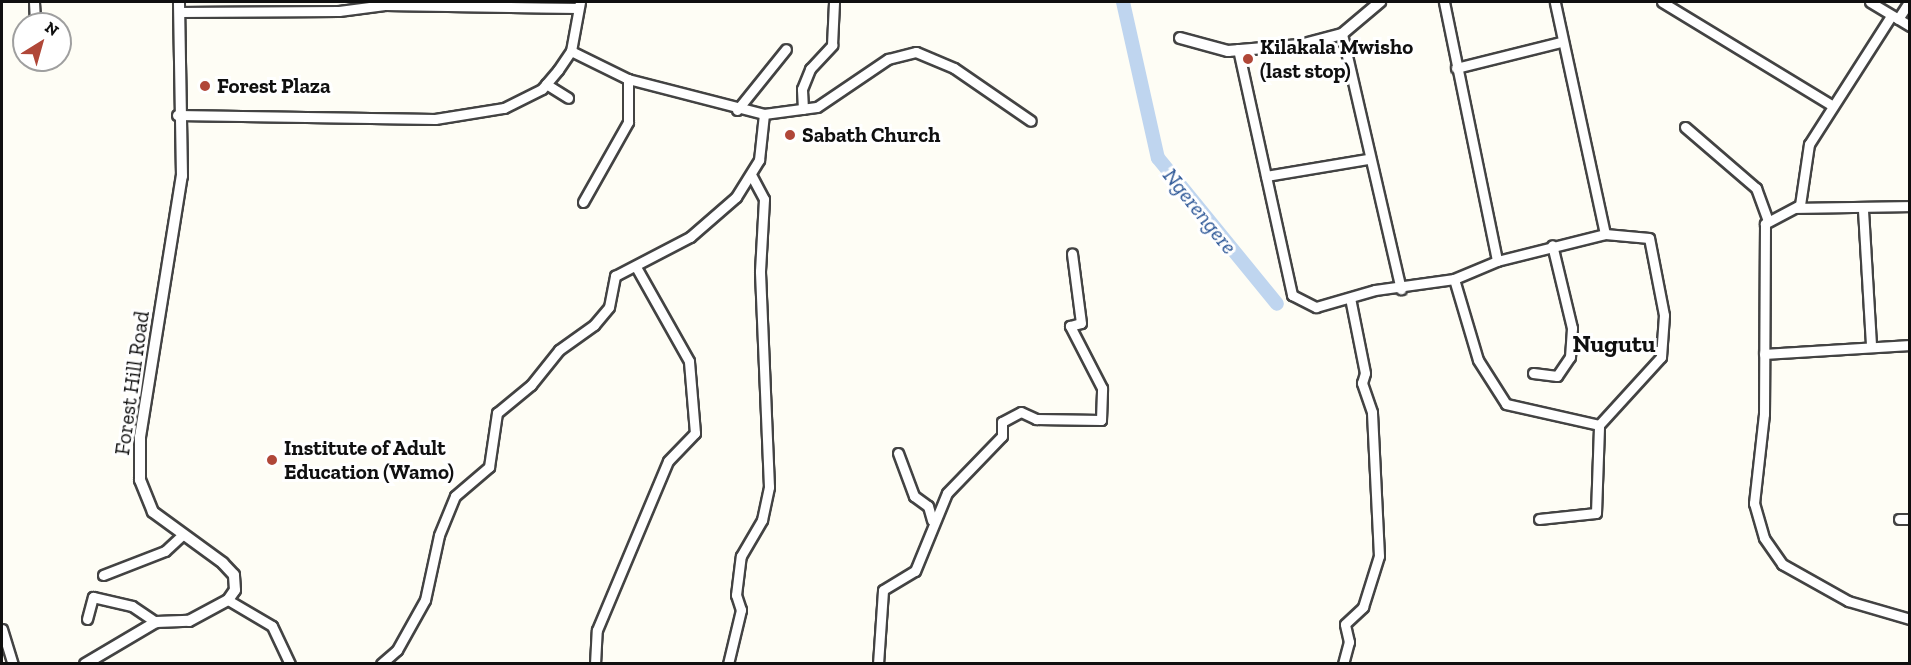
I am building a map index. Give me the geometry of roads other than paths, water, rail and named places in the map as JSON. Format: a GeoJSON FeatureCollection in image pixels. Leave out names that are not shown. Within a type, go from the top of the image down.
{"type":"FeatureCollection","features":[{"type":"Feature","properties":{"kind":"street"},"geometry":{"type":"LineString","coordinates":[[803,109],[802,89],[810,69],[832,45],[834,2]]}},
{"type":"Feature","properties":{"kind":"street"},"geometry":{"type":"LineString","coordinates":[[1180,38],[1213,50],[1300,45],[1342,34],[1380,2]]}},
{"type":"Feature","properties":{"kind":"street"},"geometry":{"type":"LineString","coordinates":[[1444,2],[1497,261]]}},
{"type":"Feature","properties":{"kind":"street"},"geometry":{"type":"LineString","coordinates":[[1555,2],[1560,42],[1605,234]]}},
{"type":"Feature","properties":{"kind":"street"},"geometry":{"type":"LineString","coordinates":[[1662,2],[1830,104]]}},
{"type":"Feature","properties":{"kind":"street"},"geometry":{"type":"LineString","coordinates":[[1870,2],[1910,26]]}},
{"type":"Feature","properties":{"kind":"street"},"geometry":{"type":"LineString","coordinates":[[1796,208],[1802,200],[1809,144],[1830,104],[1909,2]]}},
{"type":"Feature","properties":{"kind":"street"},"geometry":{"type":"LineString","coordinates":[[177,115],[456,118],[504,108],[546,84],[571,51],[579,5],[386,3],[339,11],[179,7]]}},
{"type":"Feature","properties":{"kind":"street","name":"Forest Hill Road"},"geometry":{"type":"LineString","coordinates":[[179,7],[177,115],[182,176],[139,464],[148,507],[180,537],[230,570],[236,581],[228,600]]}},
{"type":"Feature","properties":{"kind":"street"},"geometry":{"type":"LineString","coordinates":[[1342,34],[1368,159],[1401,289]]}},
{"type":"Feature","properties":{"kind":"street"},"geometry":{"type":"LineString","coordinates":[[1456,68],[1560,42]]}},
{"type":"Feature","properties":{"kind":"street"},"geometry":{"type":"LineString","coordinates":[[737,110],[786,49]]}},
{"type":"Feature","properties":{"kind":"street"},"geometry":{"type":"LineString","coordinates":[[1238,49],[1292,295],[1316,307],[1350,298],[1454,279],[1497,261],[1552,245],[1605,234],[1650,238],[1663,339],[1653,371],[1599,425],[1596,513],[1539,519]]}},
{"type":"Feature","properties":{"kind":"street"},"geometry":{"type":"LineString","coordinates":[[571,51],[628,79],[737,110],[764,114],[803,109],[830,101],[881,63],[912,51],[954,68],[1031,122]]}},
{"type":"Feature","properties":{"kind":"street"},"geometry":{"type":"LineString","coordinates":[[583,202],[628,122],[628,79]]}},
{"type":"Feature","properties":{"kind":"street"},"geometry":{"type":"LineString","coordinates":[[546,84],[568,98]]}},
{"type":"Feature","properties":{"kind":"street"},"geometry":{"type":"LineString","coordinates":[[381,663],[397,650],[424,600],[439,535],[455,496],[489,467],[497,413],[531,385],[559,350],[594,325],[609,307],[609,284],[690,237],[752,176],[764,114]]}},
{"type":"Feature","properties":{"kind":"street"},"geometry":{"type":"LineString","coordinates":[[1685,127],[1756,188],[1767,219],[1764,354],[1754,503],[1764,538],[1782,564],[1815,585],[1910,619]]}},
{"type":"Feature","properties":{"kind":"street"},"geometry":{"type":"LineString","coordinates":[[1266,176],[1368,159]]}},
{"type":"Feature","properties":{"kind":"street"},"geometry":{"type":"LineString","coordinates":[[728,663],[741,610],[736,595],[741,556],[762,520],[769,487],[760,271],[765,199],[752,176]]}},
{"type":"Feature","properties":{"kind":"street"},"geometry":{"type":"LineString","coordinates":[[1767,219],[1796,208],[1863,210],[1910,206]]}},
{"type":"Feature","properties":{"kind":"street"},"geometry":{"type":"LineString","coordinates":[[1863,210],[1871,346]]}},
{"type":"Feature","properties":{"kind":"street"},"geometry":{"type":"LineString","coordinates":[[1533,373],[1557,376],[1570,357],[1572,328],[1552,245]]}},
{"type":"Feature","properties":{"kind":"street"},"geometry":{"type":"LineString","coordinates":[[878,663],[883,590],[915,572],[926,553],[932,520],[951,489],[1002,436],[1006,418],[1021,412],[1036,419],[1101,420],[1102,388],[1070,326],[1081,323],[1072,254]]}},
{"type":"Feature","properties":{"kind":"street"},"geometry":{"type":"LineString","coordinates":[[595,663],[597,630],[668,461],[695,433],[689,361],[636,267]]}},
{"type":"Feature","properties":{"kind":"street"},"geometry":{"type":"LineString","coordinates":[[1454,279],[1478,360],[1506,404],[1599,425]]}},
{"type":"Feature","properties":{"kind":"street"},"geometry":{"type":"LineString","coordinates":[[1343,663],[1349,642],[1345,624],[1362,607],[1379,556],[1372,412],[1362,383],[1365,373],[1350,298]]}},
{"type":"Feature","properties":{"kind":"street"},"geometry":{"type":"LineString","coordinates":[[1764,354],[1910,345]]}},
{"type":"Feature","properties":{"kind":"street"},"geometry":{"type":"LineString","coordinates":[[898,453],[914,496],[928,506],[932,520]]}},
{"type":"Feature","properties":{"kind":"street"},"geometry":{"type":"LineString","coordinates":[[1899,519],[1910,519]]}},
{"type":"Feature","properties":{"kind":"street"},"geometry":{"type":"LineString","coordinates":[[103,575],[165,552],[180,537]]}},
{"type":"Feature","properties":{"kind":"street"},"geometry":{"type":"LineString","coordinates":[[87,619],[93,597],[132,606],[156,622]]}},
{"type":"Feature","properties":{"kind":"street"},"geometry":{"type":"LineString","coordinates":[[85,663],[156,622],[189,621],[228,600],[272,626],[290,663]]}},
{"type":"Feature","properties":{"kind":"street"},"geometry":{"type":"LineString","coordinates":[[2,629],[13,663]]}},
{"type":"Feature","properties":{"kind":"waterway","name":"Ngerengere"},"geometry":{"type":"LineString","coordinates":[[1123,2],[1158,158],[1277,304]]}},
{"type":"Feature","properties":{"kind":"place","name":"Kilakala Mwisho (last stop)"},"geometry":{"type":"Point","coordinates":[1248,59]}},
{"type":"Feature","properties":{"kind":"place","name":"Forest Plaza"},"geometry":{"type":"Point","coordinates":[205,86]}},
{"type":"Feature","properties":{"kind":"place","name":"Sabath Church"},"geometry":{"type":"Point","coordinates":[790,135]}},
{"type":"Feature","properties":{"kind":"place","name":"Institute of Adult Education (Wamo)"},"geometry":{"type":"Point","coordinates":[272,460]}},
{"type":"Feature","properties":{"kind":"district","name":"Nugutu"},"geometry":{"type":"Point","coordinates":[1614,344]}}]}
